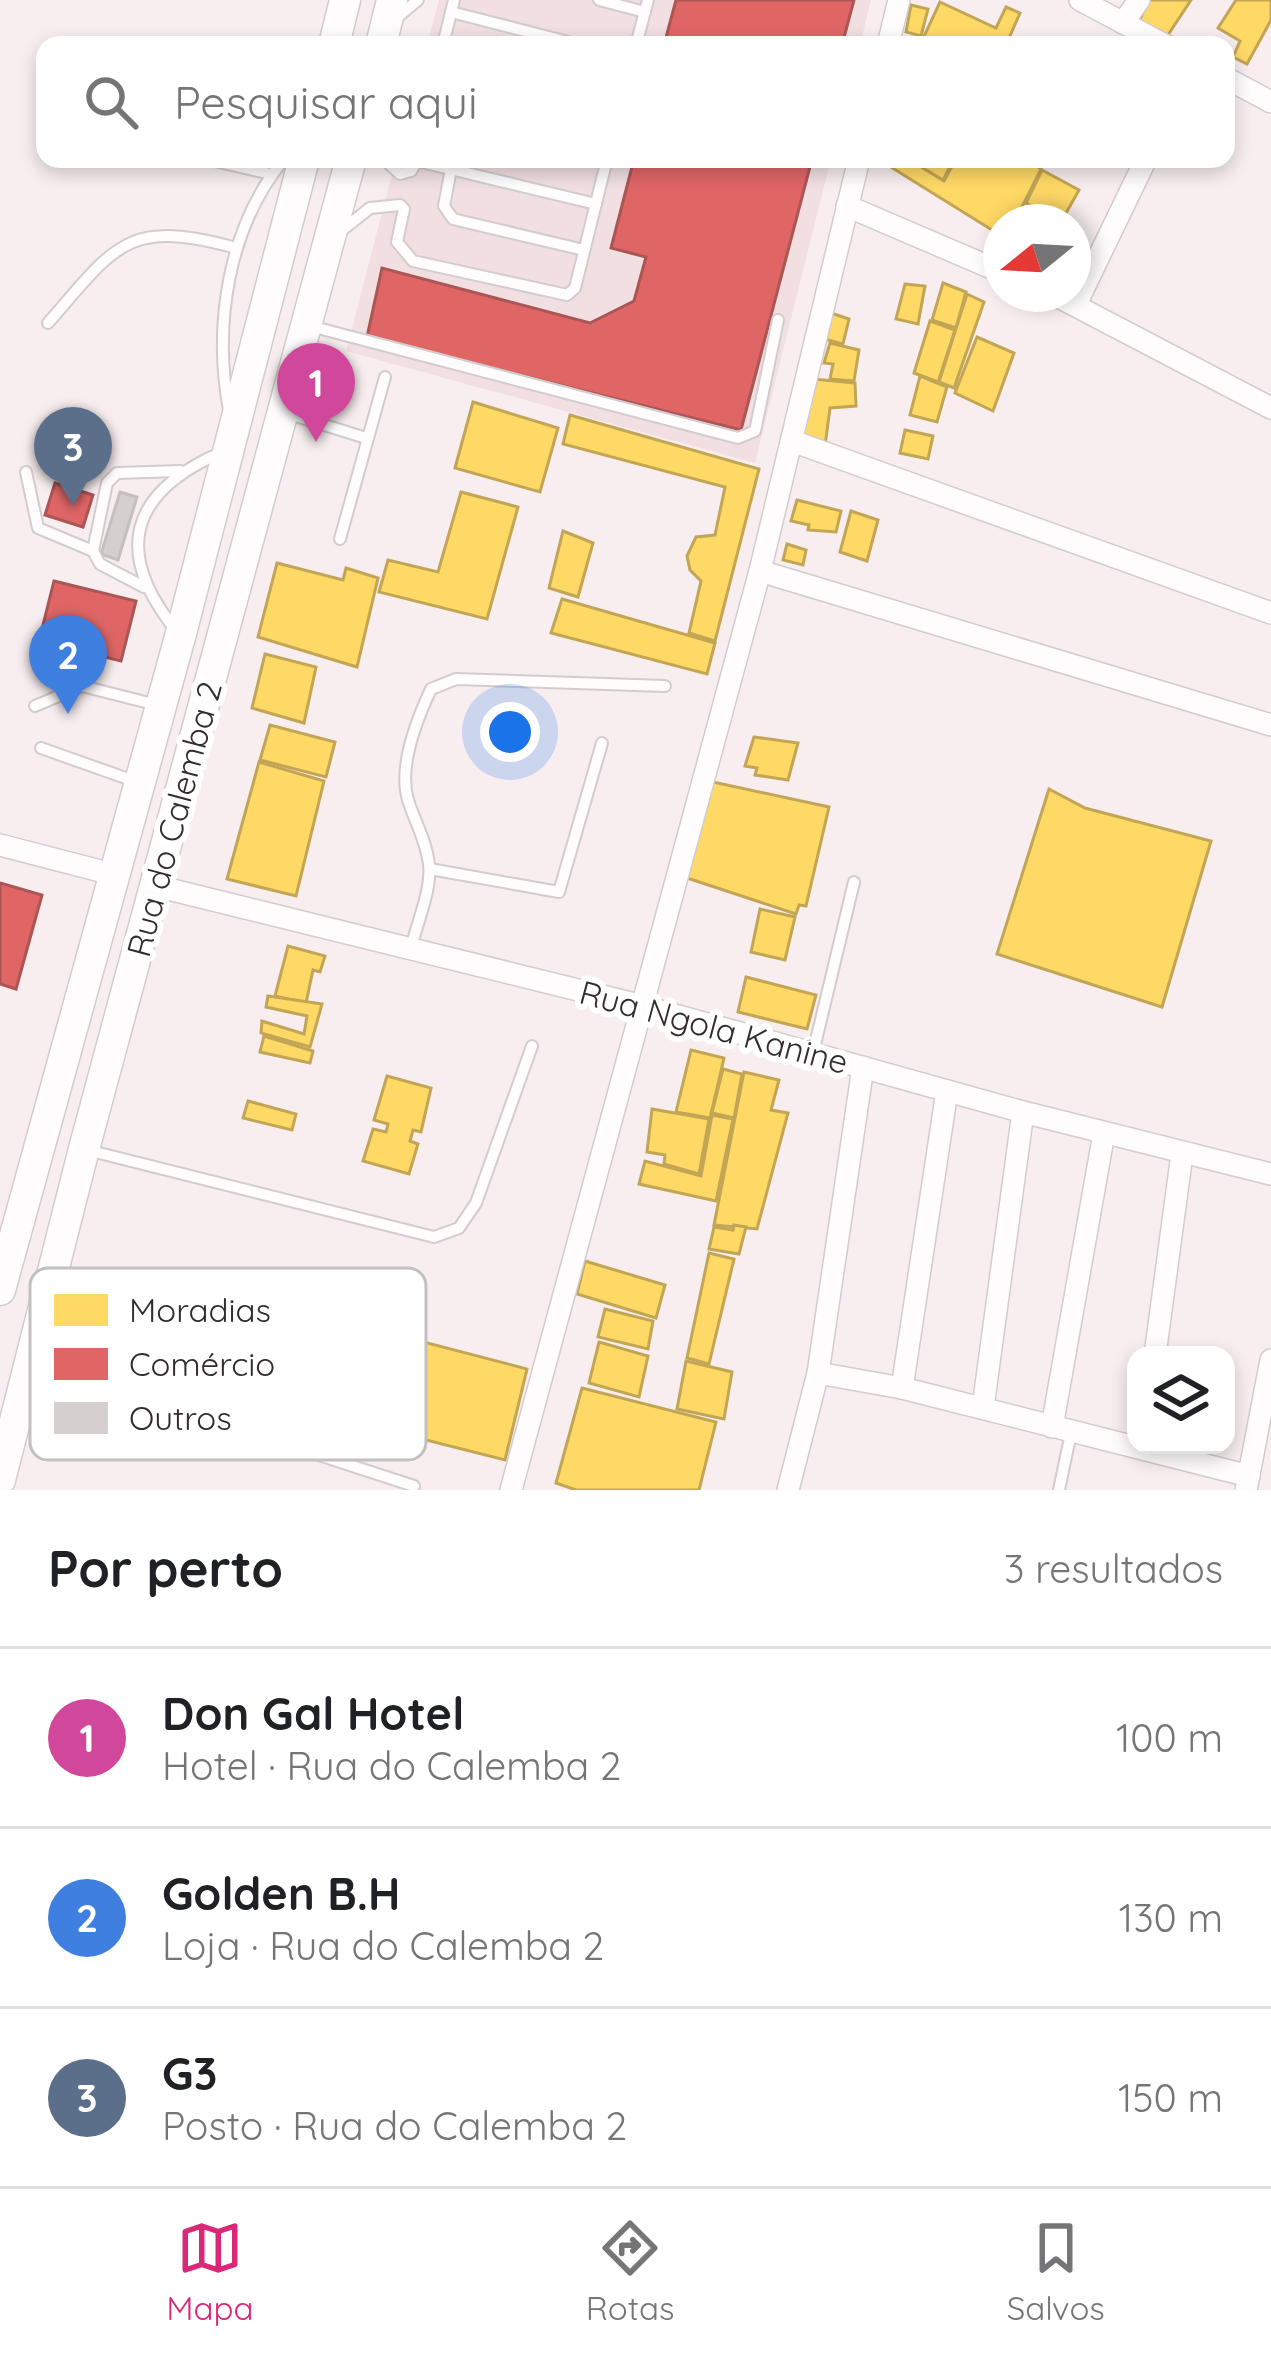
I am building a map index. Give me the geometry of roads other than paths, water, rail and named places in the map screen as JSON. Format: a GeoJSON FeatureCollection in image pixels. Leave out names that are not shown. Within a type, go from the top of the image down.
{"type":"FeatureCollection","features":[{"type":"Feature","properties":{"kind":"main road"},"geometry":{"type":"LineString","coordinates":[[336,36],[345,0]]}},
{"type":"Feature","properties":{"kind":"main road","name":"Rua do Calemba 2"},"geometry":{"type":"LineString","coordinates":[[0,1290],[10,1212],[180,637],[302,168]]}},
{"type":"Feature","properties":{"kind":"main road","name":"Rua do Calemba 2"},"geometry":{"type":"LineString","coordinates":[[54,1268],[349,168]]}},
{"type":"Feature","properties":{"kind":"main road","name":"Rua do Calemba 2"},"geometry":{"type":"LineString","coordinates":[[0,1480],[30,1361]]}},
{"type":"Feature","properties":{"kind":"street"},"geometry":{"type":"LineString","coordinates":[[890,36],[899,0]]}},
{"type":"Feature","properties":{"kind":"street"},"geometry":{"type":"LineString","coordinates":[[1080,0],[1148,36]]}},
{"type":"Feature","properties":{"kind":"street"},"geometry":{"type":"LineString","coordinates":[[1123,23],[1139,0]]}},
{"type":"Feature","properties":{"kind":"street"},"geometry":{"type":"LineString","coordinates":[[1235,83],[1271,102]]}},
{"type":"Feature","properties":{"kind":"street"},"geometry":{"type":"LineString","coordinates":[[511,1490],[760,571],[857,168]]}},
{"type":"Feature","properties":{"kind":"street"},"geometry":{"type":"LineString","coordinates":[[1091,273],[1142,168]]}},
{"type":"Feature","properties":{"kind":"street"},"geometry":{"type":"LineString","coordinates":[[847,206],[983,264]]}},
{"type":"Feature","properties":{"kind":"street"},"geometry":{"type":"LineString","coordinates":[[1091,312],[1271,408]]}},
{"type":"Feature","properties":{"kind":"street"},"geometry":{"type":"LineString","coordinates":[[792,441],[1271,613]]}},
{"type":"Feature","properties":{"kind":"street"},"geometry":{"type":"LineString","coordinates":[[760,571],[1271,725]]}},
{"type":"Feature","properties":{"kind":"street"},"geometry":{"type":"LineString","coordinates":[[0,845],[112,874]]}},
{"type":"Feature","properties":{"kind":"street","name":"Rua Ngola Kanine"},"geometry":{"type":"LineString","coordinates":[[156,886],[643,1006],[1023,1112],[1271,1174]]}},
{"type":"Feature","properties":{"kind":"street"},"geometry":{"type":"LineString","coordinates":[[788,1490],[818,1373],[863,1067]]}},
{"type":"Feature","properties":{"kind":"street"},"geometry":{"type":"LineString","coordinates":[[902,1388],[947,1091]]}},
{"type":"Feature","properties":{"kind":"street"},"geometry":{"type":"LineString","coordinates":[[982,1407],[1023,1112]]}},
{"type":"Feature","properties":{"kind":"street"},"geometry":{"type":"LineString","coordinates":[[1062,1430],[1104,1132]]}},
{"type":"Feature","properties":{"kind":"street"},"geometry":{"type":"LineString","coordinates":[[1156,1346],[1183,1154]]}},
{"type":"Feature","properties":{"kind":"street"},"geometry":{"type":"LineString","coordinates":[[1155,1454],[1248,1483],[1271,1360]]}},
{"type":"Feature","properties":{"kind":"street"},"geometry":{"type":"LineString","coordinates":[[818,1373],[902,1388],[1127,1446]]}},
{"type":"Feature","properties":{"kind":"lane"},"geometry":{"type":"LineString","coordinates":[[386,24],[418,0]]}},
{"type":"Feature","properties":{"kind":"lane"},"geometry":{"type":"LineString","coordinates":[[599,0],[646,6],[638,36]]}},
{"type":"Feature","properties":{"kind":"lane"},"geometry":{"type":"LineString","coordinates":[[445,36],[453,6],[551,36]]}},
{"type":"Feature","properties":{"kind":"lane"},"geometry":{"type":"LineString","coordinates":[[246,168],[272,174]]}},
{"type":"Feature","properties":{"kind":"lane"},"geometry":{"type":"LineString","coordinates":[[180,637],[145,587],[137,566],[142,519],[150,501],[183,471],[232,441],[220,362],[236,248],[253,200],[277,168]]}},
{"type":"Feature","properties":{"kind":"lane"},"geometry":{"type":"LineString","coordinates":[[447,168],[596,204]]}},
{"type":"Feature","properties":{"kind":"lane"},"geometry":{"type":"LineString","coordinates":[[330,242],[370,208],[400,205],[404,209],[398,242],[412,261],[556,295],[575,289],[605,168]]}},
{"type":"Feature","properties":{"kind":"lane"},"geometry":{"type":"LineString","coordinates":[[451,169],[444,206],[453,219],[584,250]]}},
{"type":"Feature","properties":{"kind":"lane"},"geometry":{"type":"LineString","coordinates":[[48,323],[109,252],[144,236],[186,235],[236,248]]}},
{"type":"Feature","properties":{"kind":"lane"},"geometry":{"type":"LineString","coordinates":[[310,326],[738,438],[754,431],[778,320]]}},
{"type":"Feature","properties":{"kind":"lane"},"geometry":{"type":"LineString","coordinates":[[340,539],[385,377]]}},
{"type":"Feature","properties":{"kind":"lane"},"geometry":{"type":"LineString","coordinates":[[283,412],[366,438]]}},
{"type":"Feature","properties":{"kind":"lane"},"geometry":{"type":"LineString","coordinates":[[93,551],[112,476],[183,471]]}},
{"type":"Feature","properties":{"kind":"lane"},"geometry":{"type":"LineString","coordinates":[[26,472],[38,528],[93,551],[100,564],[145,587]]}},
{"type":"Feature","properties":{"kind":"lane"},"geometry":{"type":"LineString","coordinates":[[411,948],[430,868],[419,818],[407,799],[417,720],[431,689],[456,679],[665,686]]}},
{"type":"Feature","properties":{"kind":"lane"},"geometry":{"type":"LineString","coordinates":[[34,706],[82,686],[160,706]]}},
{"type":"Feature","properties":{"kind":"lane"},"geometry":{"type":"LineString","coordinates":[[430,868],[559,892],[602,743]]}},
{"type":"Feature","properties":{"kind":"lane"},"geometry":{"type":"LineString","coordinates":[[41,748],[139,782]]}},
{"type":"Feature","properties":{"kind":"lane"},"geometry":{"type":"LineString","coordinates":[[814,1053],[854,882]]}},
{"type":"Feature","properties":{"kind":"lane"},"geometry":{"type":"LineString","coordinates":[[84,1149],[434,1237],[459,1228],[476,1202],[532,1046]]}},
{"type":"Feature","properties":{"kind":"lane"},"geometry":{"type":"LineString","coordinates":[[1059,1490],[1062,1430]]}},
{"type":"Feature","properties":{"kind":"lane"},"geometry":{"type":"LineString","coordinates":[[334,1460],[414,1486]]}},
{"type":"Feature","properties":{"kind":"place","name":"Don Gal Hotel"},"geometry":{"type":"Point","coordinates":[316,442]}},
{"type":"Feature","properties":{"kind":"place","name":"G3"},"geometry":{"type":"Point","coordinates":[73,506]}},
{"type":"Feature","properties":{"kind":"place","name":"Golden B.H"},"geometry":{"type":"Point","coordinates":[68,714]}}]}
